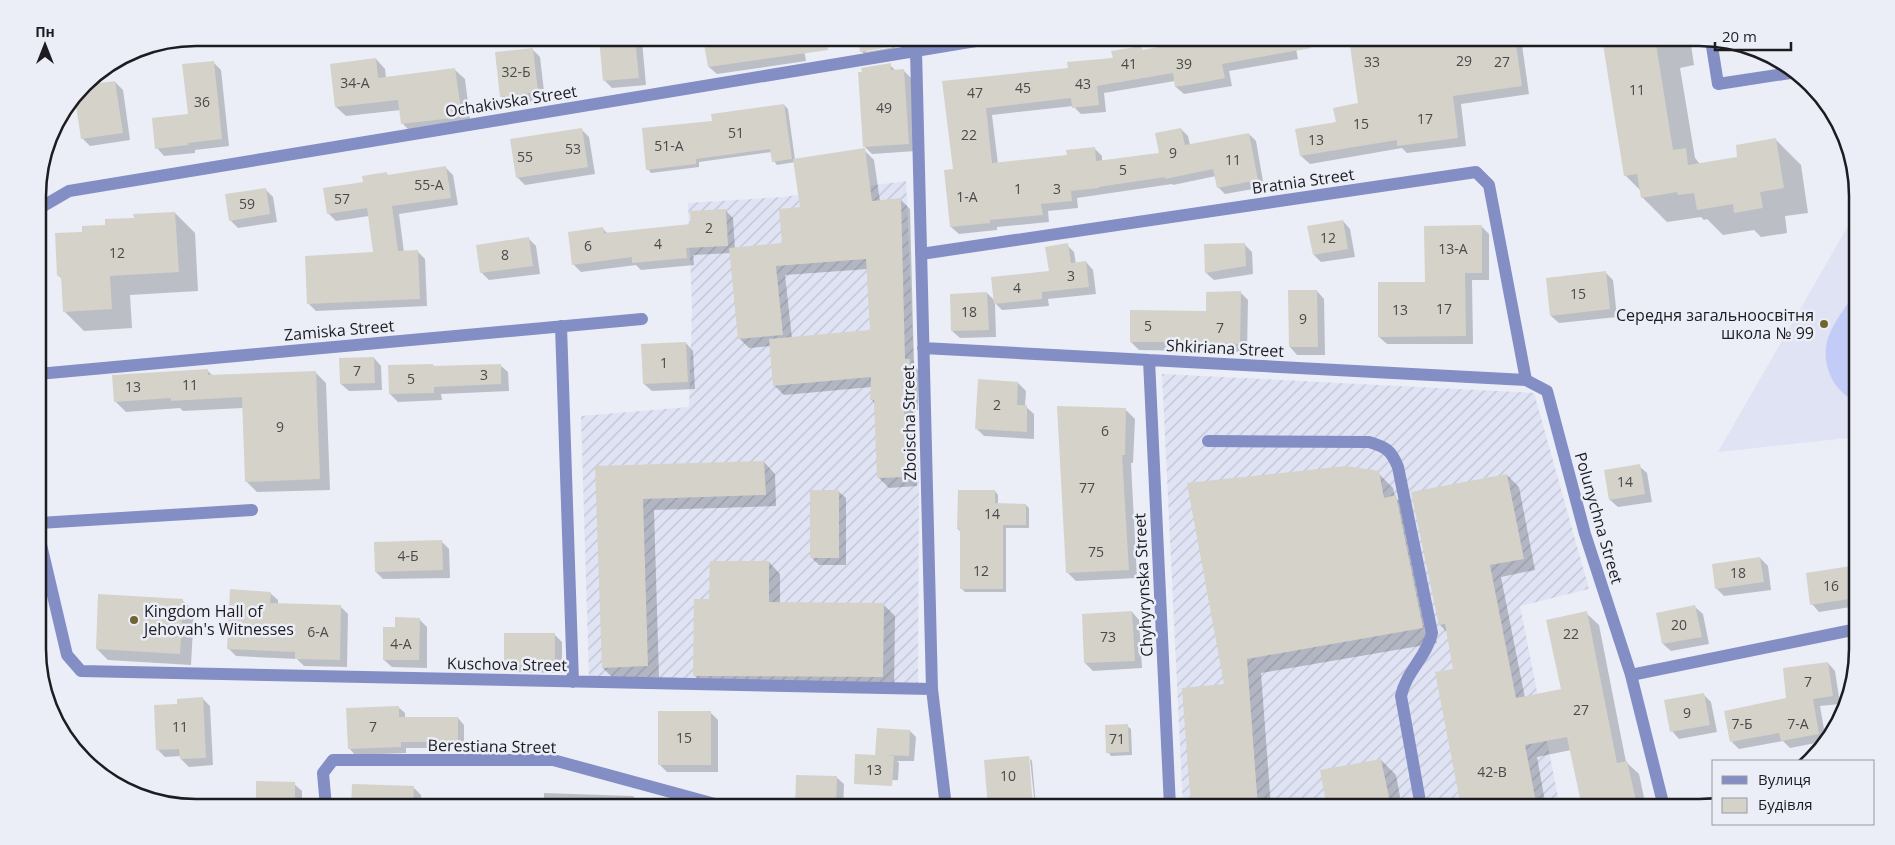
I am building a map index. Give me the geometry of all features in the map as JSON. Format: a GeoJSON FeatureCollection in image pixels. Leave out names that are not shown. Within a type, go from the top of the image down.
{"type":"FeatureCollection","features":[{"type":"Feature","properties":{"kind":"street","name":"Ochakivska Street"},"geometry":{"type":"LineString","coordinates":[[47,204],[70,191],[900,47]]}},
{"type":"Feature","properties":{"kind":"street","name":"Zboischa Street"},"geometry":{"type":"LineString","coordinates":[[915,47],[932,689],[945,799]]}},
{"type":"Feature","properties":{"kind":"street"},"geometry":{"type":"LineString","coordinates":[[1712,47],[1718,84],[1785,74]]}},
{"type":"Feature","properties":{"kind":"street","name":"Bratnia Street"},"geometry":{"type":"LineString","coordinates":[[921,254],[1476,172],[1489,186],[1526,380]]}},
{"type":"Feature","properties":{"kind":"street","name":"Zamiska Street"},"geometry":{"type":"LineString","coordinates":[[47,373],[642,319]]}},
{"type":"Feature","properties":{"kind":"street"},"geometry":{"type":"LineString","coordinates":[[561,326],[573,682]]}},
{"type":"Feature","properties":{"kind":"street","name":"Shkiriana Street"},"geometry":{"type":"LineString","coordinates":[[923,348],[1526,380]]}},
{"type":"Feature","properties":{"kind":"street","name":"Chyhyrynska Street"},"geometry":{"type":"LineString","coordinates":[[1149,360],[1170,798]]}},
{"type":"Feature","properties":{"kind":"street","name":"Polunychna Street"},"geometry":{"type":"LineString","coordinates":[[1526,380],[1548,392],[1585,534],[1631,675],[1662,798]]}},
{"type":"Feature","properties":{"kind":"street"},"geometry":{"type":"LineString","coordinates":[[1208,441],[1369,442],[1382,446],[1393,454],[1398,467],[1432,632],[1427,647],[1406,682],[1401,696],[1419,798]]}},
{"type":"Feature","properties":{"kind":"street"},"geometry":{"type":"LineString","coordinates":[[46,523],[252,510]]}},
{"type":"Feature","properties":{"kind":"street","name":"Kuschova Street"},"geometry":{"type":"LineString","coordinates":[[46,567],[67,655],[81,671],[932,689]]}},
{"type":"Feature","properties":{"kind":"street"},"geometry":{"type":"LineString","coordinates":[[1631,675],[1849,632]]}},
{"type":"Feature","properties":{"kind":"street","name":"Berestiana Street"},"geometry":{"type":"LineString","coordinates":[[325,799],[323,773],[332,760],[553,760],[695,799]]}},
{"type":"Feature","properties":{"kind":"shaded area"},"geometry":{"type":"Polygon","coordinates":[[[906,181],[919,476],[918,683],[589,677],[581,416],[689,407],[692,308],[688,203],[783,197],[906,181]]]}},
{"type":"Feature","properties":{"kind":"shaded area","name":"Середня загальноосвітня школа № 99"},"geometry":{"type":"Polygon","coordinates":[[[1849,224],[1849,438],[1718,452],[1849,224]]]}},
{"type":"Feature","properties":{"kind":"shaded area"},"geometry":{"type":"Polygon","coordinates":[[[1849,302],[1849,397],[1835,384],[1827,367],[1826,348],[1828,338],[1849,302]]]}},
{"type":"Feature","properties":{"kind":"shaded area"},"geometry":{"type":"Polygon","coordinates":[[[1162,374],[1534,393],[1589,589],[1520,606],[1558,798],[1183,798],[1162,374]]]}},
{"type":"Feature","properties":{"kind":"building"},"geometry":{"type":"Polygon","coordinates":[[[1139,46],[1141,46],[1142,50],[1162,46],[1311,46],[1311,48],[1222,64],[1225,78],[1200,83],[1175,87],[1173,73],[1097,86],[1099,105],[1072,108],[1071,98],[986,108],[992,163],[1067,155],[1066,150],[1095,147],[1096,161],[1159,153],[1155,133],[1181,128],[1185,145],[1249,133],[1258,180],[1217,188],[1213,169],[1165,179],[1165,177],[1071,191],[1072,201],[1041,204],[1043,215],[990,220],[990,223],[950,227],[944,170],[953,169],[942,81],[1068,68],[1067,62],[1113,58],[1111,51],[1139,46]]]}},
{"type":"Feature","properties":{"kind":"building"},"geometry":{"type":"Polygon","coordinates":[[[1350,46],[1516,46],[1522,86],[1453,96],[1458,138],[1397,146],[1397,140],[1300,156],[1295,129],[1336,122],[1333,108],[1358,103],[1350,46]]]}},
{"type":"Feature","properties":{"kind":"building"},"geometry":{"type":"Polygon","coordinates":[[[1603,46],[1656,46],[1673,150],[1686,148],[1688,165],[1737,157],[1736,145],[1776,138],[1784,188],[1760,192],[1763,208],[1734,213],[1733,204],[1697,210],[1694,193],[1678,195],[1677,192],[1641,198],[1637,174],[1624,176],[1603,46]]]}},
{"type":"Feature","properties":{"kind":"building"},"geometry":{"type":"Polygon","coordinates":[[[600,47],[636,47],[639,78],[603,81],[600,47]]]}},
{"type":"Feature","properties":{"kind":"building"},"geometry":{"type":"Polygon","coordinates":[[[704,47],[828,47],[828,50],[708,67],[704,47]]]}},
{"type":"Feature","properties":{"kind":"building"},"geometry":{"type":"Polygon","coordinates":[[[859,47],[889,47],[889,47],[860,52],[859,47]]]}},
{"type":"Feature","properties":{"kind":"building"},"geometry":{"type":"Polygon","coordinates":[[[533,48],[538,92],[500,97],[495,52],[533,48]]]}},
{"type":"Feature","properties":{"kind":"building"},"geometry":{"type":"Polygon","coordinates":[[[376,58],[378,78],[455,68],[462,117],[401,124],[398,100],[335,107],[330,64],[376,58]]]}},
{"type":"Feature","properties":{"kind":"building"},"geometry":{"type":"Polygon","coordinates":[[[214,61],[222,139],[155,149],[152,118],[188,114],[182,64],[214,61]]]}},
{"type":"Feature","properties":{"kind":"building"},"geometry":{"type":"Polygon","coordinates":[[[891,63],[891,70],[904,69],[909,144],[863,147],[858,72],[862,72],[861,68],[891,63]]]}},
{"type":"Feature","properties":{"kind":"building"},"geometry":{"type":"Polygon","coordinates":[[[115,81],[123,133],[81,139],[76,108],[90,90],[99,83],[115,81]]]}},
{"type":"Feature","properties":{"kind":"building"},"geometry":{"type":"Polygon","coordinates":[[[784,104],[792,159],[772,162],[770,149],[696,159],[696,164],[646,170],[642,128],[712,121],[711,114],[784,104]]]}},
{"type":"Feature","properties":{"kind":"building"},"geometry":{"type":"Polygon","coordinates":[[[582,128],[588,167],[516,178],[510,139],[582,128]]]}},
{"type":"Feature","properties":{"kind":"building"},"geometry":{"type":"Polygon","coordinates":[[[865,148],[872,201],[901,198],[905,359],[910,359],[909,401],[904,401],[907,477],[877,478],[874,400],[870,400],[871,377],[773,386],[769,339],[870,330],[866,259],[776,266],[783,335],[738,339],[729,248],[782,243],[779,209],[800,207],[793,159],[865,148]]]}},
{"type":"Feature","properties":{"kind":"building"},"geometry":{"type":"Polygon","coordinates":[[[446,166],[451,198],[392,206],[398,251],[418,250],[420,299],[307,304],[305,256],[373,252],[367,208],[327,214],[323,188],[363,182],[362,176],[387,172],[387,175],[446,166]]]}},
{"type":"Feature","properties":{"kind":"building"},"geometry":{"type":"Polygon","coordinates":[[[266,188],[270,214],[229,221],[225,194],[266,188]]]}},
{"type":"Feature","properties":{"kind":"building"},"geometry":{"type":"Polygon","coordinates":[[[726,209],[728,246],[686,248],[687,258],[632,263],[632,257],[572,265],[568,232],[603,227],[604,233],[691,224],[690,211],[726,209]]]}},
{"type":"Feature","properties":{"kind":"building"},"geometry":{"type":"Polygon","coordinates":[[[175,212],[179,272],[110,276],[112,309],[63,312],[61,276],[57,276],[55,233],[82,232],[82,226],[105,225],[105,219],[134,218],[133,214],[175,212]]]}},
{"type":"Feature","properties":{"kind":"building"},"geometry":{"type":"Polygon","coordinates":[[[1343,220],[1348,249],[1313,255],[1307,226],[1343,220]]]}},
{"type":"Feature","properties":{"kind":"building"},"geometry":{"type":"Polygon","coordinates":[[[1482,225],[1482,273],[1465,273],[1466,336],[1378,337],[1378,282],[1425,282],[1424,226],[1482,225]]]}},
{"type":"Feature","properties":{"kind":"building"},"geometry":{"type":"Polygon","coordinates":[[[529,237],[533,266],[480,273],[476,245],[529,237]]]}},
{"type":"Feature","properties":{"kind":"building"},"geometry":{"type":"Polygon","coordinates":[[[1068,243],[1071,263],[1086,261],[1089,287],[1042,292],[1042,299],[994,304],[991,277],[1049,271],[1045,247],[1068,243]]]}},
{"type":"Feature","properties":{"kind":"building"},"geometry":{"type":"Polygon","coordinates":[[[1245,243],[1246,266],[1205,273],[1204,244],[1245,243]]]}},
{"type":"Feature","properties":{"kind":"building"},"geometry":{"type":"Polygon","coordinates":[[[1606,271],[1610,309],[1550,316],[1546,278],[1606,271]]]}},
{"type":"Feature","properties":{"kind":"building"},"geometry":{"type":"Polygon","coordinates":[[[1288,290],[1317,290],[1318,347],[1289,347],[1288,290]]]}},
{"type":"Feature","properties":{"kind":"building"},"geometry":{"type":"Polygon","coordinates":[[[1241,291],[1240,344],[1130,342],[1130,310],[1206,311],[1206,292],[1241,291]]]}},
{"type":"Feature","properties":{"kind":"building"},"geometry":{"type":"Polygon","coordinates":[[[987,292],[989,330],[951,331],[950,294],[987,292]]]}},
{"type":"Feature","properties":{"kind":"building"},"geometry":{"type":"Polygon","coordinates":[[[686,342],[688,382],[643,384],[641,344],[686,342]]]}},
{"type":"Feature","properties":{"kind":"building"},"geometry":{"type":"Polygon","coordinates":[[[374,357],[375,383],[340,384],[339,358],[374,357]]]}},
{"type":"Feature","properties":{"kind":"building"},"geometry":{"type":"Polygon","coordinates":[[[433,364],[433,366],[501,364],[501,384],[434,387],[434,393],[389,394],[388,365],[433,364]]]}},
{"type":"Feature","properties":{"kind":"building"},"geometry":{"type":"Polygon","coordinates":[[[208,369],[208,375],[316,371],[320,479],[245,482],[242,397],[171,401],[171,398],[114,402],[112,375],[208,369]]]}},
{"type":"Feature","properties":{"kind":"building"},"geometry":{"type":"Polygon","coordinates":[[[978,379],[1018,382],[1017,405],[1027,405],[1027,432],[975,429],[978,379]]]}},
{"type":"Feature","properties":{"kind":"building"},"geometry":{"type":"Polygon","coordinates":[[[1057,406],[1126,408],[1125,455],[1122,455],[1129,570],[1066,573],[1057,406]]]}},
{"type":"Feature","properties":{"kind":"building"},"geometry":{"type":"Polygon","coordinates":[[[764,461],[766,495],[643,499],[648,666],[602,668],[595,466],[764,461]]]}},
{"type":"Feature","properties":{"kind":"building"},"geometry":{"type":"Polygon","coordinates":[[[1640,464],[1645,494],[1609,500],[1604,470],[1640,464]]]}},
{"type":"Feature","properties":{"kind":"building"},"geometry":{"type":"Polygon","coordinates":[[[1346,466],[1379,471],[1384,498],[1396,495],[1423,628],[1247,659],[1257,798],[1190,798],[1182,688],[1224,684],[1187,483],[1346,466]]]}},
{"type":"Feature","properties":{"kind":"building"},"geometry":{"type":"Polygon","coordinates":[[[1507,474],[1524,559],[1490,565],[1516,698],[1561,689],[1546,620],[1587,611],[1617,763],[1627,761],[1635,798],[1580,798],[1567,737],[1525,745],[1535,798],[1459,798],[1435,672],[1453,669],[1445,624],[1439,625],[1411,492],[1507,474]]]}},
{"type":"Feature","properties":{"kind":"building"},"geometry":{"type":"Polygon","coordinates":[[[810,490],[839,490],[839,558],[810,558],[810,490]]]}},
{"type":"Feature","properties":{"kind":"building"},"geometry":{"type":"Polygon","coordinates":[[[958,490],[995,490],[995,503],[1026,504],[1026,525],[1003,525],[1003,589],[960,589],[960,529],[957,529],[958,490]]]}},
{"type":"Feature","properties":{"kind":"building"},"geometry":{"type":"Polygon","coordinates":[[[442,540],[443,570],[375,572],[374,542],[442,540]]]}},
{"type":"Feature","properties":{"kind":"building"},"geometry":{"type":"Polygon","coordinates":[[[1760,557],[1764,582],[1715,589],[1712,564],[1760,557]]]}},
{"type":"Feature","properties":{"kind":"building"},"geometry":{"type":"Polygon","coordinates":[[[710,561],[769,561],[769,602],[884,603],[883,677],[693,676],[694,599],[709,599],[710,561]]]}},
{"type":"Feature","properties":{"kind":"building"},"geometry":{"type":"Polygon","coordinates":[[[1849,566],[1849,599],[1810,605],[1806,573],[1849,566]]]}},
{"type":"Feature","properties":{"kind":"building"},"geometry":{"type":"Polygon","coordinates":[[[230,589],[271,592],[270,603],[341,605],[340,660],[295,659],[295,652],[227,649],[230,589]]]}},
{"type":"Feature","properties":{"kind":"building"},"geometry":{"type":"Polygon","coordinates":[[[98,594],[183,599],[180,654],[96,649],[98,594]]]}},
{"type":"Feature","properties":{"kind":"building"},"geometry":{"type":"Polygon","coordinates":[[[1695,605],[1702,637],[1662,644],[1656,613],[1695,605]]]}},
{"type":"Feature","properties":{"kind":"building"},"geometry":{"type":"Polygon","coordinates":[[[1132,611],[1135,661],[1084,663],[1082,614],[1132,611]]]}},
{"type":"Feature","properties":{"kind":"building"},"geometry":{"type":"Polygon","coordinates":[[[395,617],[420,618],[419,660],[383,660],[383,627],[395,627],[395,617]]]}},
{"type":"Feature","properties":{"kind":"building"},"geometry":{"type":"Polygon","coordinates":[[[504,633],[555,633],[555,666],[504,665],[504,633]]]}},
{"type":"Feature","properties":{"kind":"building"},"geometry":{"type":"Polygon","coordinates":[[[1828,662],[1833,696],[1813,699],[1819,734],[1781,741],[1779,733],[1730,742],[1724,711],[1786,698],[1783,668],[1828,662]]]}},
{"type":"Feature","properties":{"kind":"building"},"geometry":{"type":"Polygon","coordinates":[[[1704,693],[1710,725],[1670,732],[1664,700],[1704,693]]]}},
{"type":"Feature","properties":{"kind":"building"},"geometry":{"type":"Polygon","coordinates":[[[203,697],[206,758],[180,759],[179,749],[156,750],[154,705],[177,704],[177,699],[203,697]]]}},
{"type":"Feature","properties":{"kind":"building"},"geometry":{"type":"Polygon","coordinates":[[[399,706],[399,717],[458,717],[458,742],[401,742],[401,747],[348,749],[346,708],[399,706]]]}},
{"type":"Feature","properties":{"kind":"building"},"geometry":{"type":"Polygon","coordinates":[[[658,711],[711,711],[711,765],[658,765],[658,711]]]}},
{"type":"Feature","properties":{"kind":"building"},"geometry":{"type":"Polygon","coordinates":[[[1128,724],[1129,752],[1106,753],[1105,725],[1128,724]]]}},
{"type":"Feature","properties":{"kind":"building"},"geometry":{"type":"Polygon","coordinates":[[[877,728],[910,730],[909,756],[885,755],[894,756],[892,786],[854,784],[855,754],[875,755],[877,728]]]}},
{"type":"Feature","properties":{"kind":"building"},"geometry":{"type":"Polygon","coordinates":[[[1029,756],[1032,798],[987,798],[984,760],[1029,756]]]}},
{"type":"Feature","properties":{"kind":"building"},"geometry":{"type":"Polygon","coordinates":[[[1381,759],[1389,798],[1325,798],[1320,770],[1381,759]]]}},
{"type":"Feature","properties":{"kind":"building"},"geometry":{"type":"Polygon","coordinates":[[[796,775],[837,776],[836,799],[795,799],[796,775]]]}},
{"type":"Feature","properties":{"kind":"building"},"geometry":{"type":"Polygon","coordinates":[[[256,781],[295,782],[295,799],[256,799],[256,781]]]}},
{"type":"Feature","properties":{"kind":"building"},"geometry":{"type":"Polygon","coordinates":[[[352,784],[414,786],[413,799],[351,799],[352,784]]]}},
{"type":"Feature","properties":{"kind":"place","name":"Середня загальноосвітня школа № 99"},"geometry":{"type":"Point","coordinates":[1824,324]}},
{"type":"Feature","properties":{"kind":"place","name":"Kingdom Hall of Jehovah's Witnesses"},"geometry":{"type":"Point","coordinates":[134,620]}}]}
